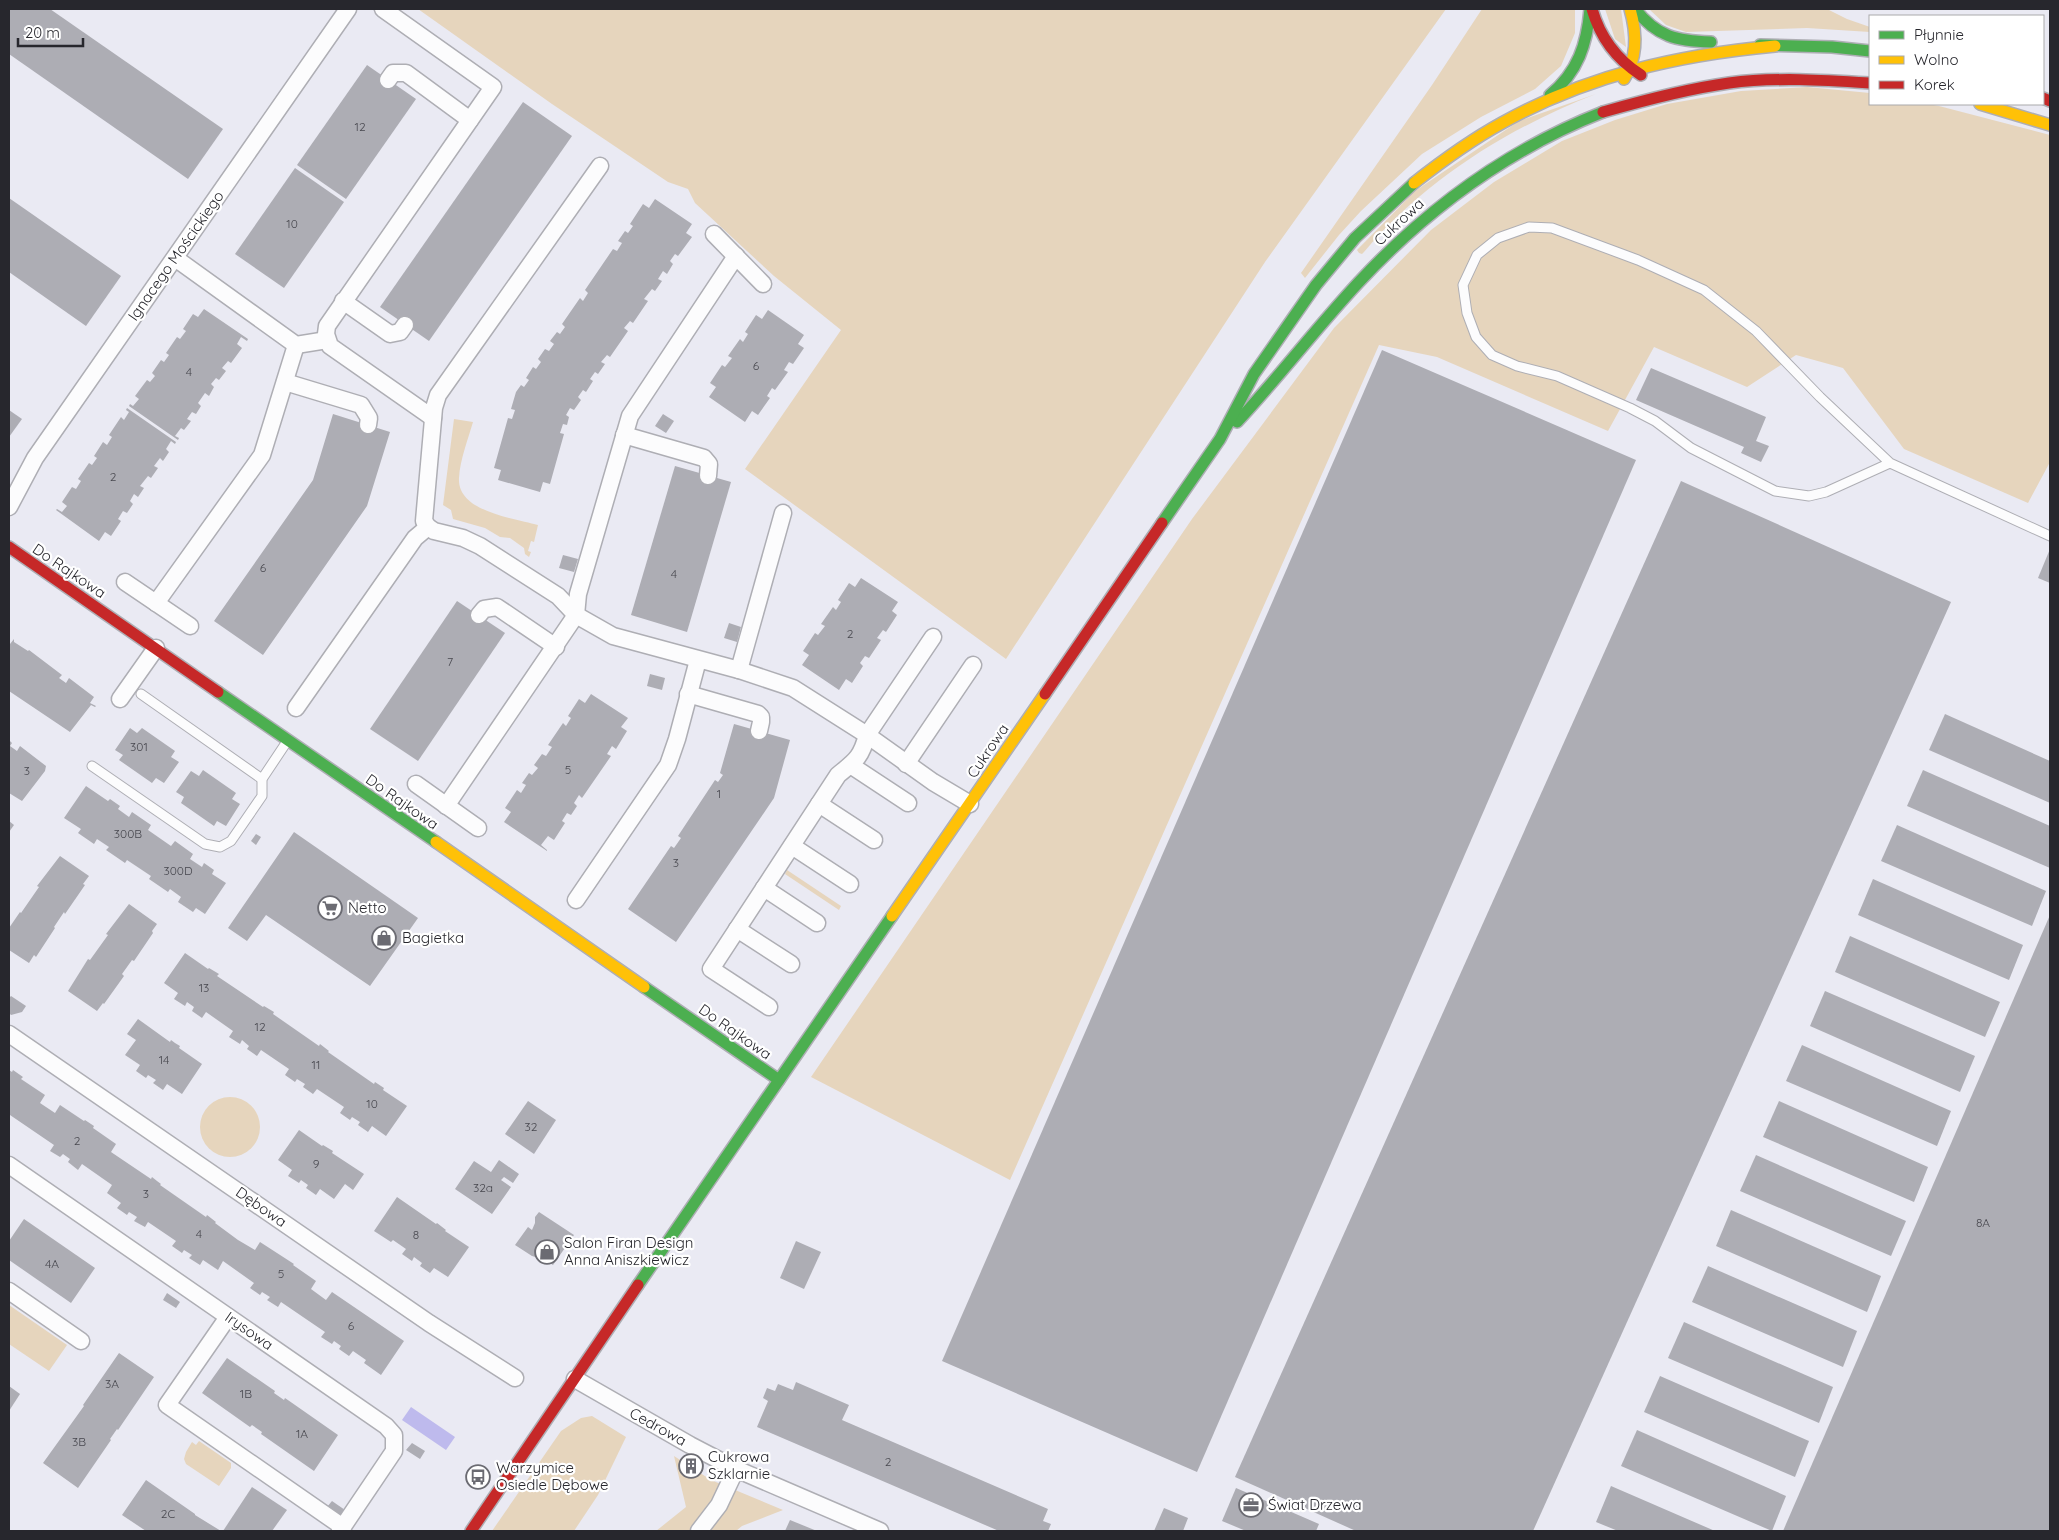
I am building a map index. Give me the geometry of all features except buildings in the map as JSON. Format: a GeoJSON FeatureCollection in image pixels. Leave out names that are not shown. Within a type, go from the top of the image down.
{"type":"FeatureCollection","features":[{"type":"Feature","properties":{"kind":"street","name":"Ignacego Mościckiego"},"geometry":{"type":"LineString","coordinates":[[9,507],[35,458],[348,9]]}},
{"type":"Feature","properties":{"kind":"street"},"geometry":{"type":"LineString","coordinates":[[383,9],[493,87],[327,326],[327,340],[330,346],[433,418]]}},
{"type":"Feature","properties":{"kind":"street","name":"Cukrowa"},"geometry":{"type":"LineString","coordinates":[[1591,9],[1604,38],[1618,58],[1631,68]]}},
{"type":"Feature","properties":{"kind":"street","name":"Cukrowa"},"geometry":{"type":"LineString","coordinates":[[1539,104],[1562,85],[1581,56],[1588,38],[1591,9]]}},
{"type":"Feature","properties":{"kind":"street"},"geometry":{"type":"LineString","coordinates":[[1619,86],[1631,68],[1635,36],[1630,9]]}},
{"type":"Feature","properties":{"kind":"street"},"geometry":{"type":"LineString","coordinates":[[1635,9],[1641,18],[1657,32],[1675,40],[1774,46],[1832,47],[1869,51]]}},
{"type":"Feature","properties":{"kind":"street"},"geometry":{"type":"LineString","coordinates":[[1631,68],[1700,54],[1739,48],[1774,46]]}},
{"type":"Feature","properties":{"kind":"street"},"geometry":{"type":"LineString","coordinates":[[1631,68],[1650,78]]}},
{"type":"Feature","properties":{"kind":"street","name":"Cukrowa"},"geometry":{"type":"LineString","coordinates":[[471,1531],[1220,439],[1249,381],[1302,305],[1364,228],[1387,206],[1457,150],[1488,130],[1539,104],[1580,86],[1631,68]]}},
{"type":"Feature","properties":{"kind":"street"},"geometry":{"type":"LineString","coordinates":[[388,80],[393,73],[406,73],[470,120]]}},
{"type":"Feature","properties":{"kind":"street"},"geometry":{"type":"LineString","coordinates":[[1584,120],[1655,96],[1704,85],[1772,78],[1811,78],[1869,83]]}},
{"type":"Feature","properties":{"kind":"street"},"geometry":{"type":"LineString","coordinates":[[1666,83],[1704,85]]}},
{"type":"Feature","properties":{"kind":"street","name":"Cukrowa"},"geometry":{"type":"LineString","coordinates":[[1220,439],[1260,398],[1344,297],[1426,216],[1495,164],[1541,139],[1584,120],[1606,99]]}},
{"type":"Feature","properties":{"kind":"street"},"geometry":{"type":"LineString","coordinates":[[1983,105],[2050,125]]}},
{"type":"Feature","properties":{"kind":"street"},"geometry":{"type":"LineString","coordinates":[[600,166],[442,389],[436,401],[424,522],[434,531],[470,540],[558,596],[576,616],[613,636],[739,670],[793,688],[867,735],[906,764],[970,804]]}},
{"type":"Feature","properties":{"kind":"street"},"geometry":{"type":"LineString","coordinates":[[714,234],[763,284]]}},
{"type":"Feature","properties":{"kind":"street"},"geometry":{"type":"LineString","coordinates":[[446,806],[576,616],[578,594],[624,435],[634,409],[736,256]]}},
{"type":"Feature","properties":{"kind":"street"},"geometry":{"type":"LineString","coordinates":[[175,258],[296,345],[327,340]]}},
{"type":"Feature","properties":{"kind":"street"},"geometry":{"type":"LineString","coordinates":[[343,301],[390,334],[400,332],[405,325]]}},
{"type":"Feature","properties":{"kind":"street"},"geometry":{"type":"LineString","coordinates":[[156,603],[262,456],[296,345]]}},
{"type":"Feature","properties":{"kind":"street"},"geometry":{"type":"LineString","coordinates":[[285,382],[361,404],[370,418],[368,425]]}},
{"type":"Feature","properties":{"kind":"street"},"geometry":{"type":"LineString","coordinates":[[624,435],[704,458],[709,464],[708,476]]}},
{"type":"Feature","properties":{"kind":"street"},"geometry":{"type":"LineString","coordinates":[[739,670],[783,513]]}},
{"type":"Feature","properties":{"kind":"street"},"geometry":{"type":"LineString","coordinates":[[296,708],[415,538],[428,527]]}},
{"type":"Feature","properties":{"kind":"street","name":"Do Rajkowa"},"geometry":{"type":"LineString","coordinates":[[9,548],[779,1080]]}},
{"type":"Feature","properties":{"kind":"street"},"geometry":{"type":"LineString","coordinates":[[125,582],[190,626]]}},
{"type":"Feature","properties":{"kind":"street"},"geometry":{"type":"LineString","coordinates":[[480,616],[484,609],[497,607],[556,647]]}},
{"type":"Feature","properties":{"kind":"street"},"geometry":{"type":"LineString","coordinates":[[768,1007],[711,969],[838,775],[852,766],[864,748],[867,735],[933,637]]}},
{"type":"Feature","properties":{"kind":"street"},"geometry":{"type":"LineString","coordinates":[[120,699],[156,648]]}},
{"type":"Feature","properties":{"kind":"street"},"geometry":{"type":"LineString","coordinates":[[576,900],[668,765],[677,739],[698,660]]}},
{"type":"Feature","properties":{"kind":"street"},"geometry":{"type":"LineString","coordinates":[[906,764],[973,665]]}},
{"type":"Feature","properties":{"kind":"street"},"geometry":{"type":"LineString","coordinates":[[688,694],[758,714],[761,717],[759,731]]}},
{"type":"Feature","properties":{"kind":"street"},"geometry":{"type":"LineString","coordinates":[[852,766],[908,803]]}},
{"type":"Feature","properties":{"kind":"street"},"geometry":{"type":"LineString","coordinates":[[416,784],[478,828]]}},
{"type":"Feature","properties":{"kind":"street"},"geometry":{"type":"LineString","coordinates":[[819,804],[874,840]]}},
{"type":"Feature","properties":{"kind":"street"},"geometry":{"type":"LineString","coordinates":[[792,846],[850,884]]}},
{"type":"Feature","properties":{"kind":"street"},"geometry":{"type":"LineString","coordinates":[[764,888],[816,923]]}},
{"type":"Feature","properties":{"kind":"street"},"geometry":{"type":"LineString","coordinates":[[737,929],[791,964]]}},
{"type":"Feature","properties":{"kind":"street","name":"Dębowa"},"geometry":{"type":"LineString","coordinates":[[9,1034],[422,1318],[515,1378]]}},
{"type":"Feature","properties":{"kind":"street","name":"Irysowa"},"geometry":{"type":"LineString","coordinates":[[9,1165],[386,1426],[394,1435],[394,1451],[342,1529]]}},
{"type":"Feature","properties":{"kind":"street"},"geometry":{"type":"LineString","coordinates":[[9,1292],[81,1341]]}},
{"type":"Feature","properties":{"kind":"street"},"geometry":{"type":"LineString","coordinates":[[228,1317],[167,1404],[342,1529]]}},
{"type":"Feature","properties":{"kind":"street","name":"Cedrowa"},"geometry":{"type":"LineString","coordinates":[[575,1379],[736,1469],[880,1531]]}},
{"type":"Feature","properties":{"kind":"street"},"geometry":{"type":"LineString","coordinates":[[699,1531],[718,1505],[736,1469]]}},
{"type":"Feature","properties":{"kind":"lane"},"geometry":{"type":"LineString","coordinates":[[1890,463],[1826,492],[1809,496],[1774,491],[1691,448],[1655,421],[1630,408],[1557,376],[1517,366],[1492,355],[1476,338],[1467,313],[1463,285],[1477,255],[1498,238],[1529,227],[1552,228],[1638,260],[1704,290],[1756,331],[1820,397],[1890,463],[2050,536]]}},
{"type":"Feature","properties":{"kind":"lane"},"geometry":{"type":"LineString","coordinates":[[141,694],[262,779]]}},
{"type":"Feature","properties":{"kind":"lane"},"geometry":{"type":"LineString","coordinates":[[92,766],[205,844],[220,847],[231,841],[262,796],[262,779],[288,740]]}},
{"type":"Feature","properties":{"kind":"shaded area"},"geometry":{"type":"Polygon","coordinates":[[[418,9],[1446,9],[1265,262],[1006,659],[745,469],[841,330],[774,276],[695,203],[688,189],[668,182],[552,104],[418,9]]]}},
{"type":"Feature","properties":{"kind":"shaded area"},"geometry":{"type":"Polygon","coordinates":[[[1482,9],[1575,9],[1575,33],[1561,66],[1535,89],[1481,117],[1422,154],[1361,211],[1305,278],[1301,273],[1432,85],[1482,9]]]}},
{"type":"Feature","properties":{"kind":"shaded area"},"geometry":{"type":"Polygon","coordinates":[[[1605,9],[1621,9],[1626,47],[1615,39],[1605,9]]]}},
{"type":"Feature","properties":{"kind":"shaded area"},"geometry":{"type":"Polygon","coordinates":[[[1649,9],[1827,9],[1869,27],[1869,32],[1807,28],[1686,32],[1666,25],[1649,9]]]}},
{"type":"Feature","properties":{"kind":"shaded area"},"geometry":{"type":"Polygon","coordinates":[[[1807,87],[1869,93],[1869,105],[1934,105],[2050,135],[2050,462],[2028,503],[1904,449],[1843,368],[1796,355],[1747,387],[1654,347],[1608,431],[1437,357],[1379,345],[1010,1180],[811,1077],[1192,519],[1334,328],[1431,230],[1494,182],[1562,141],[1615,120],[1667,104],[1741,91],[1807,87]]]}},
{"type":"Feature","properties":{"kind":"shaded area"},"geometry":{"type":"Polygon","coordinates":[[[1596,94],[1531,123],[1470,159],[1441,179],[1414,202],[1362,254],[1357,250],[1415,191],[1519,121],[1596,94]]]}},
{"type":"Feature","properties":{"kind":"shaded area"},"geometry":{"type":"Polygon","coordinates":[[[454,419],[473,422],[461,464],[459,478],[461,489],[467,499],[489,512],[538,525],[534,542],[531,541],[528,551],[531,552],[529,557],[525,554],[524,548],[510,538],[500,537],[485,528],[453,519],[451,510],[443,505],[454,419]]]}},
{"type":"Feature","properties":{"kind":"shaded area"},"geometry":{"type":"Polygon","coordinates":[[[787,870],[841,906],[839,910],[785,874],[787,870]]]}},
{"type":"Feature","properties":{"kind":"shaded area"},"geometry":{"type":"Polygon","coordinates":[[[230,1097],[247,1102],[255,1110],[260,1127],[255,1144],[247,1152],[230,1157],[213,1152],[205,1144],[200,1127],[205,1110],[213,1102],[230,1097]]]}},
{"type":"Feature","properties":{"kind":"shaded area"},"geometry":{"type":"Polygon","coordinates":[[[9,1305],[67,1345],[49,1371],[9,1344],[9,1305]]]}},
{"type":"Feature","properties":{"kind":"shaded area"},"geometry":{"type":"Polygon","coordinates":[[[411,1407],[455,1437],[446,1450],[402,1420],[411,1407]]]}},
{"type":"Feature","properties":{"kind":"shaded area"},"geometry":{"type":"Polygon","coordinates":[[[592,1416],[626,1437],[598,1495],[574,1531],[492,1531],[561,1431],[581,1418],[592,1416]]]}},
{"type":"Feature","properties":{"kind":"shaded area"},"geometry":{"type":"Polygon","coordinates":[[[199,1441],[231,1463],[231,1468],[219,1486],[186,1464],[184,1459],[186,1452],[192,1442],[196,1445],[199,1441]]]}},
{"type":"Feature","properties":{"kind":"shaded area"},"geometry":{"type":"Polygon","coordinates":[[[674,1456],[711,1480],[783,1510],[742,1526],[736,1531],[656,1531],[686,1507],[674,1456]]]}},
{"type":"Feature","properties":{"kind":"traffic: fast"},"geometry":{"type":"LineString","coordinates":[[1550,95],[1568,77],[1574,67],[1583,46],[1590,9]]}},
{"type":"Feature","properties":{"kind":"traffic: fast"},"geometry":{"type":"LineString","coordinates":[[1635,9],[1651,26],[1668,36],[1678,39],[1711,42]]}},
{"type":"Feature","properties":{"kind":"traffic: fast"},"geometry":{"type":"LineString","coordinates":[[1760,45],[1832,47],[1869,51]]}},
{"type":"Feature","properties":{"kind":"traffic: fast"},"geometry":{"type":"LineString","coordinates":[[1237,422],[1359,282],[1413,229],[1442,205],[1503,163],[1568,127],[1603,112]]}},
{"type":"Feature","properties":{"kind":"traffic: fast"},"geometry":{"type":"LineString","coordinates":[[1162,523],[1220,439],[1254,374],[1316,285],[1355,238],[1414,183]]}},
{"type":"Feature","properties":{"kind":"traffic: fast"},"geometry":{"type":"LineString","coordinates":[[218,692],[436,842]]}},
{"type":"Feature","properties":{"kind":"traffic: fast"},"geometry":{"type":"LineString","coordinates":[[638,1285],[892,916]]}},
{"type":"Feature","properties":{"kind":"traffic: fast"},"geometry":{"type":"LineString","coordinates":[[644,987],[779,1080]]}},
{"type":"Feature","properties":{"kind":"traffic: slow"},"geometry":{"type":"LineString","coordinates":[[1624,79],[1632,62],[1635,45],[1630,9]]}},
{"type":"Feature","properties":{"kind":"traffic: slow"},"geometry":{"type":"LineString","coordinates":[[1414,183],[1457,151],[1490,130],[1534,106],[1567,92],[1634,70],[1669,62],[1704,55],[1775,46]]}},
{"type":"Feature","properties":{"kind":"traffic: slow"},"geometry":{"type":"LineString","coordinates":[[1983,105],[2050,125]]}},
{"type":"Feature","properties":{"kind":"traffic: slow"},"geometry":{"type":"LineString","coordinates":[[892,916],[1045,694]]}},
{"type":"Feature","properties":{"kind":"traffic: slow"},"geometry":{"type":"LineString","coordinates":[[436,842],[644,987]]}},
{"type":"Feature","properties":{"kind":"traffic: jam"},"geometry":{"type":"LineString","coordinates":[[1592,9],[1604,38],[1624,62],[1641,75]]}},
{"type":"Feature","properties":{"kind":"traffic: jam"},"geometry":{"type":"LineString","coordinates":[[1603,112],[1697,88],[1747,81],[1817,80],[1869,83]]}},
{"type":"Feature","properties":{"kind":"traffic: jam"},"geometry":{"type":"LineString","coordinates":[[2044,98],[2050,101]]}},
{"type":"Feature","properties":{"kind":"traffic: jam"},"geometry":{"type":"LineString","coordinates":[[1045,694],[1162,523]]}},
{"type":"Feature","properties":{"kind":"traffic: jam"},"geometry":{"type":"LineString","coordinates":[[9,547],[218,692]]}},
{"type":"Feature","properties":{"kind":"traffic: jam"},"geometry":{"type":"LineString","coordinates":[[471,1531],[638,1285]]}},
{"type":"Feature","properties":{"kind":"place","name":"Netto"},"geometry":{"type":"Point","coordinates":[330,908]}},
{"type":"Feature","properties":{"kind":"place","name":"Bagietka"},"geometry":{"type":"Point","coordinates":[384,938]}},
{"type":"Feature","properties":{"kind":"place","name":"Salon Firan Design Anna Aniszkiewicz"},"geometry":{"type":"Point","coordinates":[547,1252]}},
{"type":"Feature","properties":{"kind":"place","name":"Cukrowa Szklarnie"},"geometry":{"type":"Point","coordinates":[691,1466]}},
{"type":"Feature","properties":{"kind":"place","name":"Warzymice Osiedle Dębowe"},"geometry":{"type":"Point","coordinates":[478,1477]}},
{"type":"Feature","properties":{"kind":"place","name":"Świat Drzewa"},"geometry":{"type":"Point","coordinates":[1251,1505]}}]}
